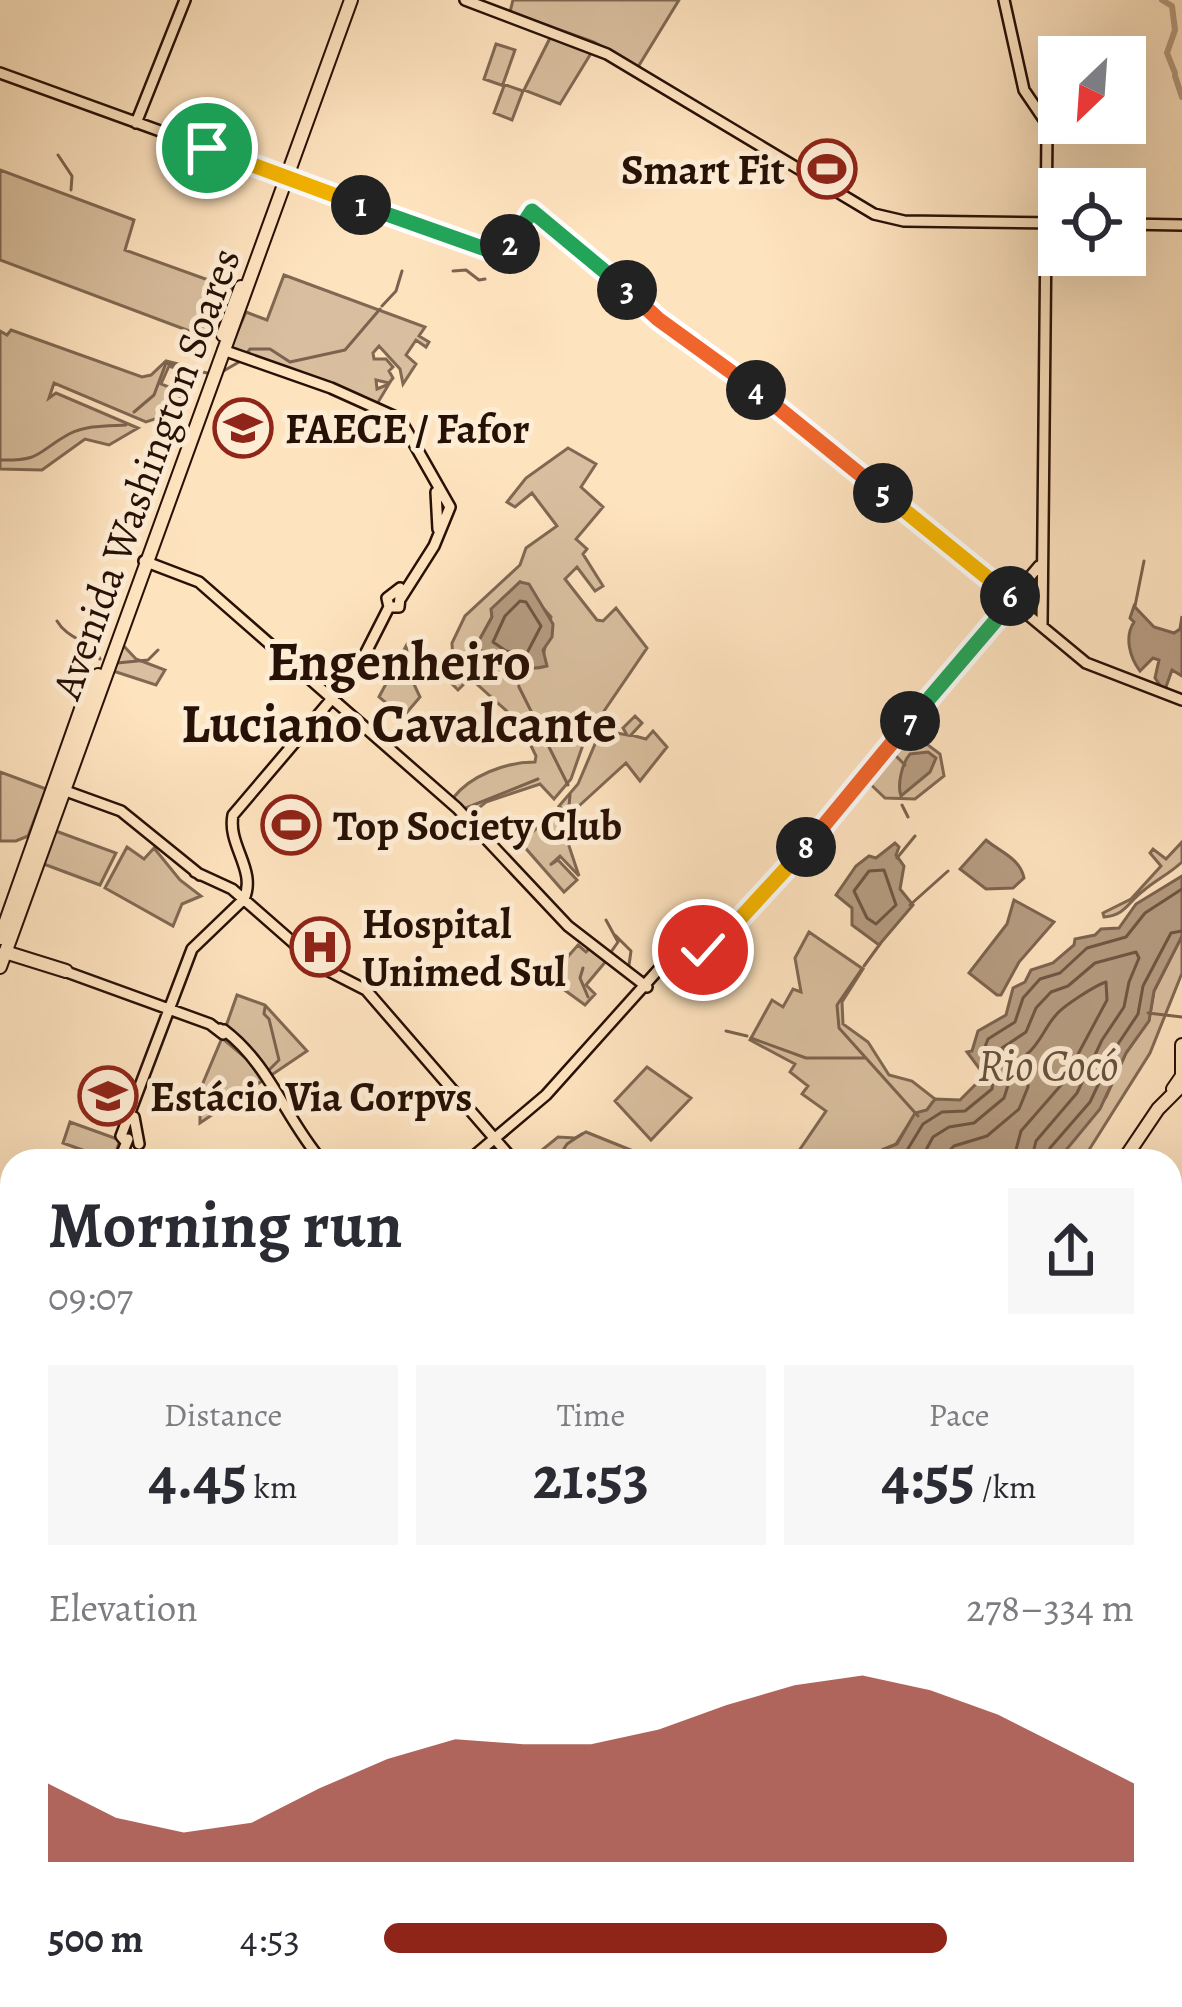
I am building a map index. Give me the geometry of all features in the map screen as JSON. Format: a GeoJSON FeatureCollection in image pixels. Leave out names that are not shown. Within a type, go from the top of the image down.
{"type":"FeatureCollection","features":[{"type":"Feature","properties":{"kind":"highway","name":"Avenida Washington Soares"},"geometry":{"type":"LineString","coordinates":[[3,961],[48,838],[100,668],[348,0]]}},
{"type":"Feature","properties":{"kind":"highway","name":"Avenida Washington Soares"},"geometry":{"type":"LineString","coordinates":[[4,934],[213,375],[242,309],[285,176]]}},
{"type":"Feature","properties":{"kind":"highway"},"geometry":{"type":"LineString","coordinates":[[4,934],[48,838]]}},
{"type":"Feature","properties":{"kind":"highway"},"geometry":{"type":"LineString","coordinates":[[3,961],[66,971]]}},
{"type":"Feature","properties":{"kind":"highway"},"geometry":{"type":"LineString","coordinates":[[1135,1149],[1178,1090],[1182,1045]]}},
{"type":"Feature","properties":{"kind":"main road"},"geometry":{"type":"LineString","coordinates":[[138,121],[183,0]]}},
{"type":"Feature","properties":{"kind":"main road"},"geometry":{"type":"LineString","coordinates":[[469,0],[502,5],[608,50],[879,213],[904,218],[1038,222]]}},
{"type":"Feature","properties":{"kind":"main road"},"geometry":{"type":"LineString","coordinates":[[469,0],[607,53],[874,214],[904,221],[1038,222]]}},
{"type":"Feature","properties":{"kind":"main road"},"geometry":{"type":"LineString","coordinates":[[1005,1],[1024,90],[1047,125],[1048,168]]}},
{"type":"Feature","properties":{"kind":"main road"},"geometry":{"type":"LineString","coordinates":[[0,71],[500,253],[532,211],[1086,663],[1177,699]]}},
{"type":"Feature","properties":{"kind":"main road"},"geometry":{"type":"LineString","coordinates":[[1146,222],[1182,223]]}},
{"type":"Feature","properties":{"kind":"main road"},"geometry":{"type":"LineString","coordinates":[[1041,623],[1048,276]]}},
{"type":"Feature","properties":{"kind":"main road"},"geometry":{"type":"LineString","coordinates":[[121,1149],[192,949],[243,901],[252,880],[235,833],[236,811],[364,661],[391,608],[386,600],[398,596],[428,553],[450,507],[401,427],[373,408],[223,350]]}},
{"type":"Feature","properties":{"kind":"main road"},"geometry":{"type":"LineString","coordinates":[[428,553],[438,529],[436,485]]}},
{"type":"Feature","properties":{"kind":"main road"},"geometry":{"type":"LineString","coordinates":[[144,561],[200,580],[459,805],[569,925],[646,986]]}},
{"type":"Feature","properties":{"kind":"main road"},"geometry":{"type":"LineString","coordinates":[[489,1149],[548,1098],[646,986],[665,969],[721,939],[802,851],[1040,567]]}},
{"type":"Feature","properties":{"kind":"main road"},"geometry":{"type":"LineString","coordinates":[[61,790],[121,811],[195,872],[243,901],[323,968],[366,991],[502,1149]]}},
{"type":"Feature","properties":{"kind":"main road"},"geometry":{"type":"LineString","coordinates":[[3,961],[34,965],[124,994]]}},
{"type":"Feature","properties":{"kind":"main road"},"geometry":{"type":"LineString","coordinates":[[66,971],[221,1031],[254,1056],[310,1149]]}},
{"type":"Feature","properties":{"kind":"main road"},"geometry":{"type":"LineString","coordinates":[[125,1138],[157,1049]]}},
{"type":"Feature","properties":{"kind":"main road"},"geometry":{"type":"LineString","coordinates":[[134,1117],[139,1144]]}},
{"type":"Feature","properties":{"kind":"main road"},"geometry":{"type":"LineString","coordinates":[[492,1149],[497,1143]]}},
{"type":"Feature","properties":{"kind":"shaded area"},"geometry":{"type":"Polygon","coordinates":[[[513,0],[679,0],[638,67],[594,42],[510,12],[513,0]]]}},
{"type":"Feature","properties":{"kind":"shaded area"},"geometry":{"type":"Polygon","coordinates":[[[552,34],[593,50],[560,104],[524,90],[552,34]]]}},
{"type":"Feature","properties":{"kind":"shaded area"},"geometry":{"type":"Polygon","coordinates":[[[496,44],[515,50],[503,84],[523,91],[512,120],[494,113],[504,86],[484,79],[496,44]]]}},
{"type":"Feature","properties":{"kind":"shaded area"},"geometry":{"type":"Polygon","coordinates":[[[0,170],[134,220],[125,250],[236,290],[226,318],[209,312],[200,335],[0,260],[0,170]]]}},
{"type":"Feature","properties":{"kind":"shaded area"},"geometry":{"type":"Polygon","coordinates":[[[284,275],[425,327],[419,336],[429,342],[426,347],[416,340],[406,355],[416,364],[403,384],[400,369],[379,346],[374,359],[386,359],[393,367],[389,371],[393,378],[389,383],[376,380],[377,389],[389,384],[377,404],[230,349],[246,312],[267,320],[284,275]]]}},
{"type":"Feature","properties":{"kind":"shaded area"},"geometry":{"type":"Polygon","coordinates":[[[11,330],[142,377],[166,361],[191,367],[189,373],[169,366],[161,384],[184,393],[158,418],[146,422],[54,383],[49,398],[56,393],[138,428],[109,445],[85,439],[42,470],[0,469],[0,331],[7,335],[11,330]]]}},
{"type":"Feature","properties":{"kind":"shaded area"},"geometry":{"type":"Polygon","coordinates":[[[568,448],[596,464],[581,487],[603,507],[576,539],[587,549],[583,554],[603,586],[595,591],[577,567],[565,579],[597,620],[603,621],[616,608],[647,648],[585,739],[571,779],[554,799],[540,784],[486,802],[470,815],[453,798],[460,790],[489,772],[535,762],[536,756],[520,723],[470,678],[458,690],[451,683],[462,672],[459,669],[447,677],[441,666],[453,662],[452,643],[465,616],[520,565],[526,548],[557,526],[532,493],[515,507],[507,502],[526,478],[568,448]],[[520,582],[492,609],[476,646],[543,657],[551,617],[520,582]]]}},
{"type":"Feature","properties":{"kind":"shaded area"},"geometry":{"type":"Polygon","coordinates":[[[119,641],[136,659],[165,670],[156,685],[107,669],[119,641]]]}},
{"type":"Feature","properties":{"kind":"shaded area"},"geometry":{"type":"Polygon","coordinates":[[[406,646],[420,697],[403,717],[379,697],[406,646]]]}},
{"type":"Feature","properties":{"kind":"shaded area"},"geometry":{"type":"Polygon","coordinates":[[[635,716],[642,723],[631,735],[646,739],[653,731],[667,747],[640,781],[626,763],[569,815],[559,806],[578,784],[601,730],[627,735],[623,728],[635,716]]]}},
{"type":"Feature","properties":{"kind":"shaded area"},"geometry":{"type":"Polygon","coordinates":[[[908,730],[940,754],[944,776],[915,799],[885,798],[865,779],[908,730]]]}},
{"type":"Feature","properties":{"kind":"shaded area"},"geometry":{"type":"Polygon","coordinates":[[[0,772],[46,789],[28,836],[16,841],[0,841],[0,772]]]}},
{"type":"Feature","properties":{"kind":"shaded area"},"geometry":{"type":"Polygon","coordinates":[[[557,809],[566,817],[561,822],[579,876],[560,856],[550,865],[558,860],[577,880],[564,892],[521,843],[557,809]]]}},
{"type":"Feature","properties":{"kind":"shaded area"},"geometry":{"type":"Polygon","coordinates":[[[53,830],[116,853],[100,885],[41,863],[53,830]]]}},
{"type":"Feature","properties":{"kind":"shaded area"},"geometry":{"type":"Polygon","coordinates":[[[1182,842],[1182,862],[1122,911],[1104,917],[1103,913],[1131,899],[1161,866],[1150,853],[1153,849],[1166,859],[1182,842]]]}},
{"type":"Feature","properties":{"kind":"shaded area"},"geometry":{"type":"Polygon","coordinates":[[[127,847],[144,859],[154,848],[180,880],[201,896],[182,904],[173,926],[105,888],[127,847]]]}},
{"type":"Feature","properties":{"kind":"shaded area"},"geometry":{"type":"Polygon","coordinates":[[[809,932],[863,969],[842,1002],[843,1024],[868,1042],[889,1075],[912,1081],[935,1099],[927,1110],[915,1114],[896,1144],[885,1149],[800,1149],[826,1111],[802,1094],[808,1086],[790,1072],[795,1064],[750,1040],[772,1000],[783,1007],[793,989],[801,992],[795,958],[809,932]]]}},
{"type":"Feature","properties":{"kind":"shaded area"},"geometry":{"type":"Polygon","coordinates":[[[1182,936],[1182,973],[1150,1053],[1090,1149],[1066,1149],[1106,1097],[1126,1053],[1149,1020],[1154,991],[1182,936]]]}},
{"type":"Feature","properties":{"kind":"shaded area"},"geometry":{"type":"Polygon","coordinates":[[[578,945],[586,952],[591,947],[607,960],[586,985],[595,994],[585,1005],[559,986],[563,978],[555,982],[549,978],[578,945]]]}},
{"type":"Feature","properties":{"kind":"shaded area"},"geometry":{"type":"Polygon","coordinates":[[[237,995],[265,1005],[307,1051],[270,1076],[248,1046],[225,1029],[237,995]]]}},
{"type":"Feature","properties":{"kind":"shaded area"},"geometry":{"type":"Polygon","coordinates":[[[222,1038],[248,1060],[262,1081],[200,1123],[200,1090],[222,1038]]]}},
{"type":"Feature","properties":{"kind":"shaded area"},"geometry":{"type":"Polygon","coordinates":[[[647,1067],[691,1098],[651,1140],[615,1101],[647,1067]]]}},
{"type":"Feature","properties":{"kind":"shaded area"},"geometry":{"type":"Polygon","coordinates":[[[70,1122],[120,1140],[117,1149],[80,1149],[63,1143],[70,1122]]]}},
{"type":"Feature","properties":{"kind":"shaded area"},"geometry":{"type":"Polygon","coordinates":[[[586,1132],[628,1149],[543,1149],[558,1137],[575,1138],[586,1132]]]}},
{"type":"Feature","properties":{"kind":"water"},"geometry":{"type":"Polygon","coordinates":[[[520,582],[529,584],[553,624],[552,637],[543,650],[547,666],[509,665],[476,646],[492,617],[491,609],[520,582]]]}},
{"type":"Feature","properties":{"kind":"water"},"geometry":{"type":"Polygon","coordinates":[[[1134,606],[1154,627],[1174,633],[1180,629],[1182,616],[1182,676],[1172,670],[1166,687],[1155,678],[1159,660],[1153,658],[1140,671],[1133,660],[1129,641],[1134,606]]]}},
{"type":"Feature","properties":{"kind":"water"},"geometry":{"type":"Polygon","coordinates":[[[928,752],[936,758],[930,772],[901,796],[907,758],[928,752]]]}},
{"type":"Feature","properties":{"kind":"water"},"geometry":{"type":"Polygon","coordinates":[[[986,840],[1022,871],[1024,878],[1013,888],[986,889],[960,869],[986,840]]]}},
{"type":"Feature","properties":{"kind":"water"},"geometry":{"type":"Polygon","coordinates":[[[895,843],[904,866],[900,889],[913,905],[879,945],[852,925],[852,908],[836,895],[856,866],[895,843]]]}},
{"type":"Feature","properties":{"kind":"water","name":"Rio Cocó"},"geometry":{"type":"Polygon","coordinates":[[[1182,876],[1182,936],[1154,991],[1149,1021],[1126,1053],[1100,1109],[1067,1149],[884,1149],[897,1144],[915,1113],[927,1110],[935,1099],[960,1100],[983,1083],[982,1072],[967,1052],[972,1051],[978,1031],[1006,1015],[1013,988],[1025,982],[1031,970],[1053,963],[1075,939],[1119,928],[1136,904],[1182,876]]]}},
{"type":"Feature","properties":{"kind":"water"},"geometry":{"type":"Polygon","coordinates":[[[1014,900],[1054,922],[997,995],[969,973],[1007,924],[1014,900]]]}},
{"type":"Feature","properties":{"kind":"waterway"},"geometry":{"type":"LineString","coordinates":[[1162,0],[1172,6],[1175,30],[1167,53],[1175,73]]}},
{"type":"Feature","properties":{"kind":"waterway"},"geometry":{"type":"LineString","coordinates":[[1175,76],[1182,97]]}},
{"type":"Feature","properties":{"kind":"waterway"},"geometry":{"type":"LineString","coordinates":[[58,155],[72,176],[71,190]]}},
{"type":"Feature","properties":{"kind":"waterway"},"geometry":{"type":"LineString","coordinates":[[453,271],[466,270],[485,279]]}},
{"type":"Feature","properties":{"kind":"waterway"},"geometry":{"type":"LineString","coordinates":[[382,306],[396,291],[402,271]]}},
{"type":"Feature","properties":{"kind":"waterway"},"geometry":{"type":"LineString","coordinates":[[247,353],[270,349],[290,362],[345,350],[380,309]]}},
{"type":"Feature","properties":{"kind":"waterway"},"geometry":{"type":"LineString","coordinates":[[220,373],[239,362]]}},
{"type":"Feature","properties":{"kind":"waterway"},"geometry":{"type":"LineString","coordinates":[[134,412],[154,395],[166,363],[207,373]]}},
{"type":"Feature","properties":{"kind":"waterway"},"geometry":{"type":"LineString","coordinates":[[0,460],[32,457],[83,429],[126,425]]}},
{"type":"Feature","properties":{"kind":"waterway"},"geometry":{"type":"LineString","coordinates":[[1135,606],[1144,561]]}},
{"type":"Feature","properties":{"kind":"waterway"},"geometry":{"type":"LineString","coordinates":[[57,621],[100,659]]}},
{"type":"Feature","properties":{"kind":"waterway"},"geometry":{"type":"LineString","coordinates":[[117,663],[148,660],[158,650]]}},
{"type":"Feature","properties":{"kind":"waterway"},"geometry":{"type":"LineString","coordinates":[[515,664],[519,687],[568,785]]}},
{"type":"Feature","properties":{"kind":"waterway"},"geometry":{"type":"LineString","coordinates":[[891,751],[905,765]]}},
{"type":"Feature","properties":{"kind":"waterway"},"geometry":{"type":"LineString","coordinates":[[466,808],[538,779]]}},
{"type":"Feature","properties":{"kind":"waterway"},"geometry":{"type":"LineString","coordinates":[[568,816],[570,795]]}},
{"type":"Feature","properties":{"kind":"waterway"},"geometry":{"type":"LineString","coordinates":[[902,805],[908,817]]}},
{"type":"Feature","properties":{"kind":"waterway"},"geometry":{"type":"LineString","coordinates":[[897,858],[915,836]]}},
{"type":"Feature","properties":{"kind":"waterway"},"geometry":{"type":"LineString","coordinates":[[910,905],[948,871]]}},
{"type":"Feature","properties":{"kind":"waterway"},"geometry":{"type":"LineString","coordinates":[[606,920],[618,942],[611,952]]}},
{"type":"Feature","properties":{"kind":"waterway"},"geometry":{"type":"LineString","coordinates":[[615,935],[631,951],[629,965]]}},
{"type":"Feature","properties":{"kind":"waterway"},"geometry":{"type":"LineString","coordinates":[[864,966],[880,944]]}},
{"type":"Feature","properties":{"kind":"waterway"},"geometry":{"type":"LineString","coordinates":[[583,968],[580,978],[588,997]]}},
{"type":"Feature","properties":{"kind":"waterway"},"geometry":{"type":"LineString","coordinates":[[861,970],[837,1005],[839,1028],[918,1116]]}},
{"type":"Feature","properties":{"kind":"waterway"},"geometry":{"type":"LineString","coordinates":[[265,1007],[279,1060],[269,1070]]}},
{"type":"Feature","properties":{"kind":"waterway"},"geometry":{"type":"LineString","coordinates":[[1148,1013],[1182,1017]]}},
{"type":"Feature","properties":{"kind":"waterway"},"geometry":{"type":"LineString","coordinates":[[726,1031],[747,1036]]}},
{"type":"Feature","properties":{"kind":"waterway"},"geometry":{"type":"LineString","coordinates":[[751,1038],[806,1058],[865,1058]]}},
{"type":"Feature","properties":{"kind":"waterway"},"geometry":{"type":"LineString","coordinates":[[564,1149],[582,1134]]}},
{"type":"Feature","properties":{"kind":"place","name":"Smart Fit"},"geometry":{"type":"Point","coordinates":[827,169]}},
{"type":"Feature","properties":{"kind":"place","name":"FAECE / Fafor"},"geometry":{"type":"Point","coordinates":[243,428]}},
{"type":"Feature","properties":{"kind":"place","name":"Top Society Club"},"geometry":{"type":"Point","coordinates":[291,825]}},
{"type":"Feature","properties":{"kind":"place","name":"Hospital Unimed Sul"},"geometry":{"type":"Point","coordinates":[320,947]}},
{"type":"Feature","properties":{"kind":"place","name":"Estácio Via Corpvs"},"geometry":{"type":"Point","coordinates":[108,1096]}},
{"type":"Feature","properties":{"kind":"district","name":"Engenheiro Luciano Cavalcante"},"geometry":{"type":"Point","coordinates":[399,692]}},
{"type":"Feature","properties":{"kind":"route"},"geometry":{"type":"LineString","coordinates":[[207,148],[504,255],[532,211],[658,319],[731,369],[1013,600],[802,851],[721,939],[703,950]]}}]}
